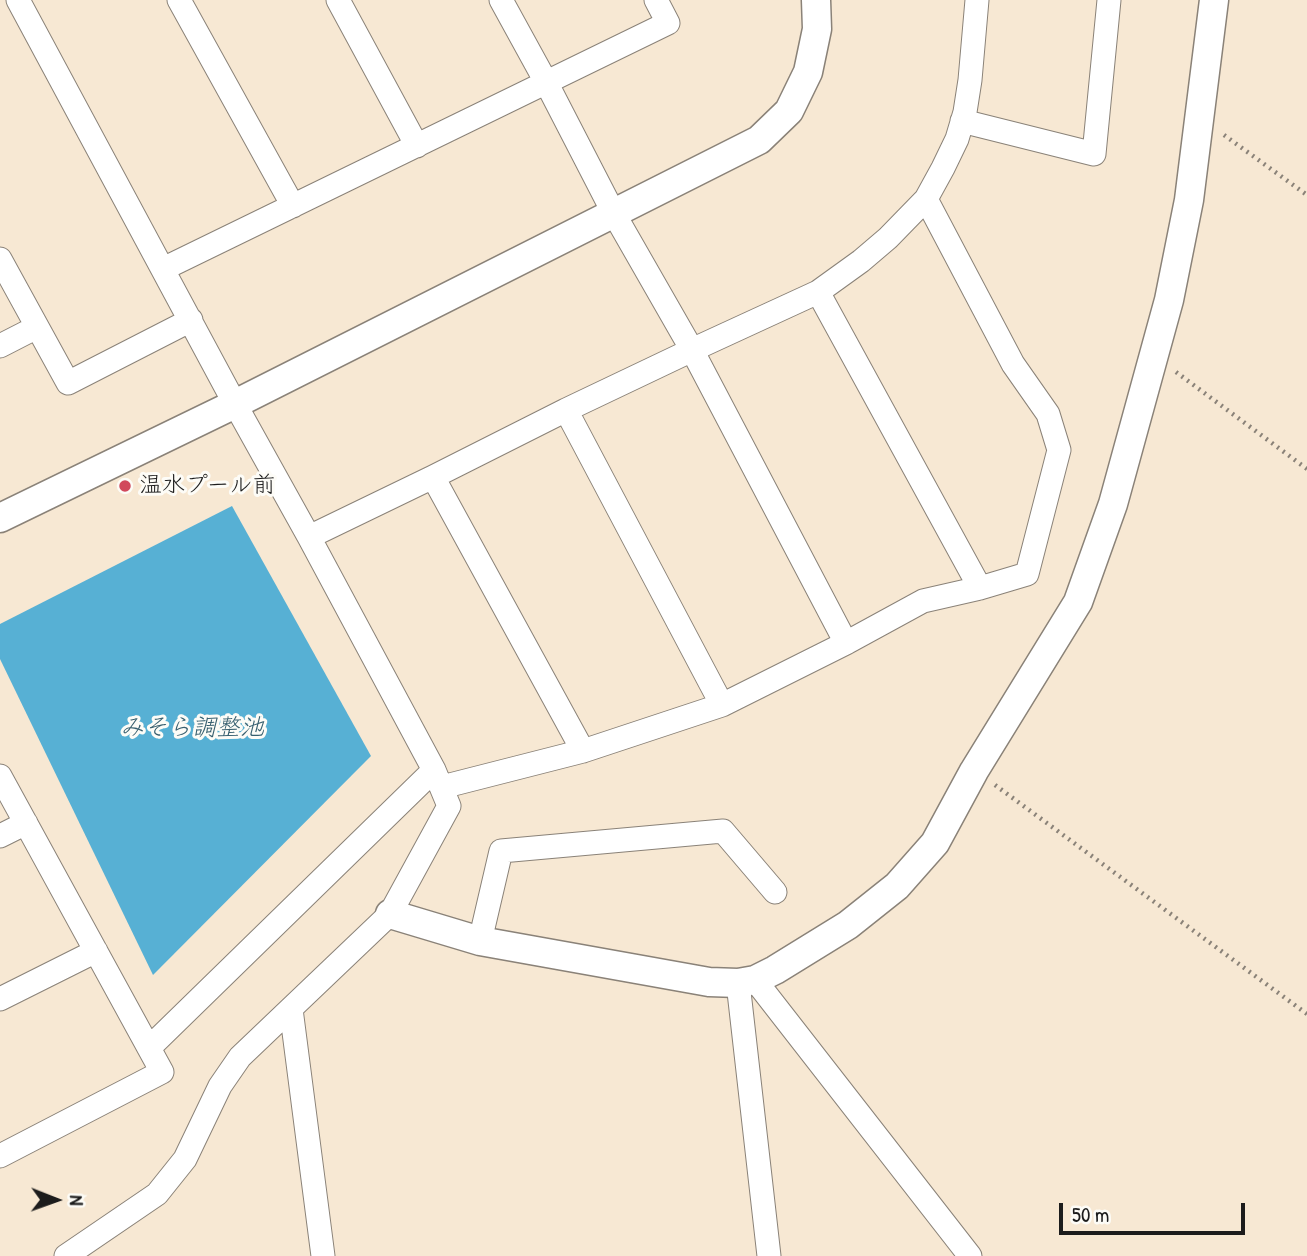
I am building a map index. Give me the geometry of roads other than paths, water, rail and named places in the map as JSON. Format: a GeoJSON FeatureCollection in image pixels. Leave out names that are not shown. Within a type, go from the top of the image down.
{"type":"FeatureCollection","features":[{"type":"Feature","properties":{"kind":"street"},"geometry":{"type":"LineString","coordinates":[[18,0],[309,537],[438,779],[449,806],[390,914],[240,1058],[220,1086],[185,1159],[157,1194],[66,1256]]}},
{"type":"Feature","properties":{"kind":"street"},"geometry":{"type":"LineString","coordinates":[[179,0],[293,206]]}},
{"type":"Feature","properties":{"kind":"street"},"geometry":{"type":"LineString","coordinates":[[338,0],[417,146]]}},
{"type":"Feature","properties":{"kind":"street"},"geometry":{"type":"LineString","coordinates":[[501,0],[612,212],[692,349],[846,643]]}},
{"type":"Feature","properties":{"kind":"street"},"geometry":{"type":"LineString","coordinates":[[163,269],[668,23],[656,0]]}},
{"type":"Feature","properties":{"kind":"street"},"geometry":{"type":"LineString","coordinates":[[0,518],[235,404],[759,140],[789,111],[808,72],[817,29],[816,0]]}},
{"type":"Feature","properties":{"kind":"street"},"geometry":{"type":"LineString","coordinates":[[309,537],[692,349],[818,292],[861,261],[926,199],[957,139],[970,80],[977,0]]}},
{"type":"Feature","properties":{"kind":"street"},"geometry":{"type":"LineString","coordinates":[[962,121],[1094,154],[1109,0]]}},
{"type":"Feature","properties":{"kind":"street"},"geometry":{"type":"LineString","coordinates":[[390,914],[480,941],[709,982],[746,981],[775,970],[848,925],[897,886],[935,843],[974,771],[1078,603],[1113,504],[1169,300],[1189,201],[1214,0]]}},
{"type":"Feature","properties":{"kind":"street"},"geometry":{"type":"LineString","coordinates":[[149,1048],[438,779],[583,751],[722,705],[923,601],[1027,575],[1059,450],[1048,414],[1013,363],[926,199]]}},
{"type":"Feature","properties":{"kind":"street"},"geometry":{"type":"LineString","coordinates":[[0,259],[68,383],[191,320]]}},
{"type":"Feature","properties":{"kind":"street"},"geometry":{"type":"LineString","coordinates":[[818,292],[979,588]]}},
{"type":"Feature","properties":{"kind":"street"},"geometry":{"type":"LineString","coordinates":[[0,346],[37,327]]}},
{"type":"Feature","properties":{"kind":"street"},"geometry":{"type":"LineString","coordinates":[[566,410],[722,705]]}},
{"type":"Feature","properties":{"kind":"street"},"geometry":{"type":"LineString","coordinates":[[433,477],[583,751]]}},
{"type":"Feature","properties":{"kind":"street"},"geometry":{"type":"LineString","coordinates":[[0,776],[162,1072],[0,1156]]}},
{"type":"Feature","properties":{"kind":"street"},"geometry":{"type":"LineString","coordinates":[[0,836],[26,823]]}},
{"type":"Feature","properties":{"kind":"street"},"geometry":{"type":"LineString","coordinates":[[480,941],[501,851],[723,831],[775,892]]}},
{"type":"Feature","properties":{"kind":"street"},"geometry":{"type":"LineString","coordinates":[[0,999],[96,951]]}},
{"type":"Feature","properties":{"kind":"street"},"geometry":{"type":"LineString","coordinates":[[746,981],[769,1256]]}},
{"type":"Feature","properties":{"kind":"street"},"geometry":{"type":"LineString","coordinates":[[746,981],[970,1256]]}},
{"type":"Feature","properties":{"kind":"street"},"geometry":{"type":"LineString","coordinates":[[291,1009],[323,1256]]}},
{"type":"Feature","properties":{"kind":"water","name":"みそら調整池"},"geometry":{"type":"Polygon","coordinates":[[[232,506],[371,756],[153,975],[0,659],[0,624],[232,506]]]}},
{"type":"Feature","properties":{"kind":"place","name":"温水プール前"},"geometry":{"type":"Point","coordinates":[125,486]}}]}
